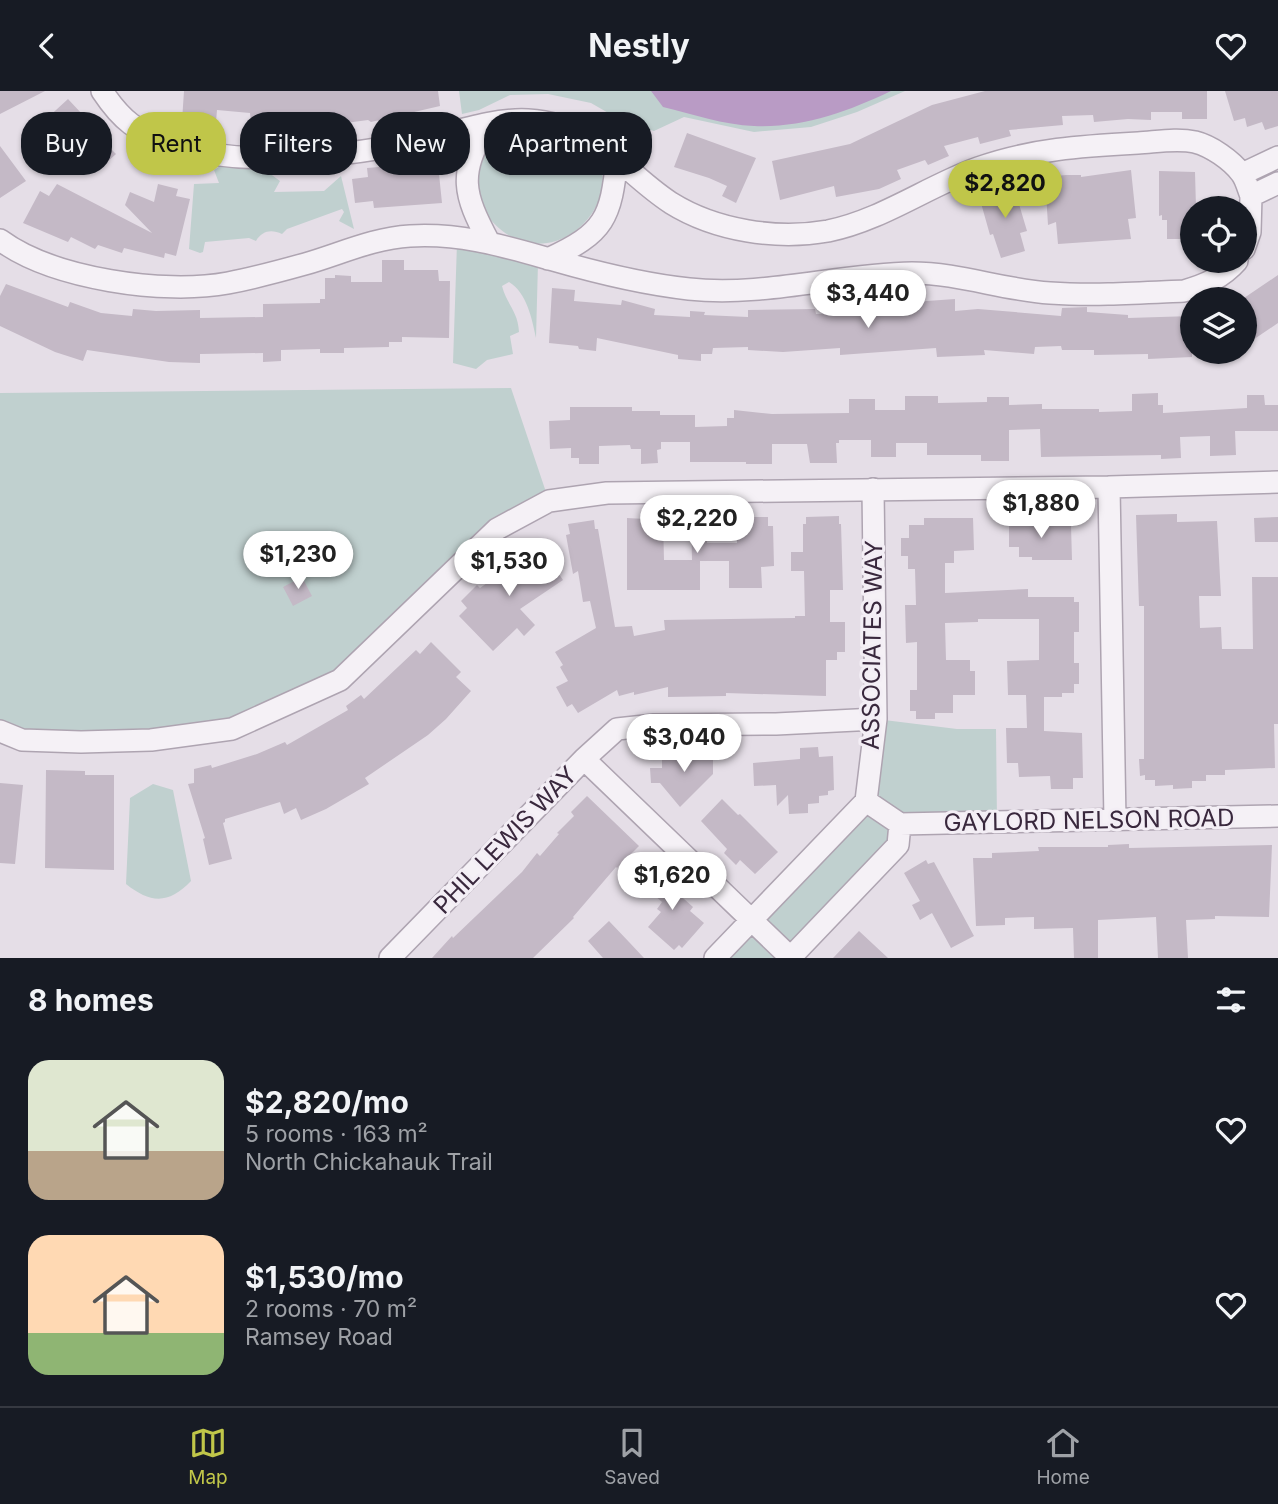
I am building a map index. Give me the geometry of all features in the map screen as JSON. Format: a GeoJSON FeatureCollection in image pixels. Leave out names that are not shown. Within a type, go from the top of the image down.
{"type":"FeatureCollection","features":[{"type":"Feature","properties":{"kind":"street"},"geometry":{"type":"LineString","coordinates":[[102,91],[131,124],[160,140],[208,152],[251,157],[341,155],[415,142],[484,125]]}},
{"type":"Feature","properties":{"kind":"street"},"geometry":{"type":"LineString","coordinates":[[484,129],[468,162],[466,182],[470,202],[489,242]]}},
{"type":"Feature","properties":{"kind":"street"},"geometry":{"type":"LineString","coordinates":[[638,175],[672,203],[716,223],[754,232],[794,235],[858,222],[974,169],[1003,159],[1071,146],[1195,142],[1219,154],[1242,174],[1251,196],[1278,183]]}},
{"type":"Feature","properties":{"kind":"street"},"geometry":{"type":"LineString","coordinates":[[1242,174],[1278,157]]}},
{"type":"Feature","properties":{"kind":"street"},"geometry":{"type":"LineString","coordinates":[[548,259],[574,247],[593,233],[606,217],[614,193],[616,175]]}},
{"type":"Feature","properties":{"kind":"street"},"geometry":{"type":"LineString","coordinates":[[0,240],[10,248],[59,268],[159,287],[226,283],[308,263],[367,243],[407,236],[450,235],[489,242],[650,284],[711,292],[792,287],[880,275],[940,273],[1027,291],[1070,294],[1184,292],[1205,285],[1226,273]]}},
{"type":"Feature","properties":{"kind":"street"},"geometry":{"type":"LineString","coordinates":[[0,731],[22,740],[81,742],[151,740],[232,729],[340,680],[497,529],[549,501],[607,493],[1109,487],[1278,482]]}},
{"type":"Feature","properties":{"kind":"street"},"geometry":{"type":"LineString","coordinates":[[1109,487],[1115,820]]}},
{"type":"Feature","properties":{"kind":"street","name":"ASSOCIATES WAY"},"geometry":{"type":"LineString","coordinates":[[866,801],[876,719],[873,489]]}},
{"type":"Feature","properties":{"kind":"street","name":"PHIL LEWIS WAY"},"geometry":{"type":"LineString","coordinates":[[390,958],[584,759],[617,729],[654,725],[776,724],[876,719]]}},
{"type":"Feature","properties":{"kind":"street"},"geometry":{"type":"LineString","coordinates":[[584,759],[750,922],[790,958],[898,845],[900,824],[866,801],[750,922],[715,958]]}},
{"type":"Feature","properties":{"kind":"street","name":"GAYLORD NELSON ROAD"},"geometry":{"type":"LineString","coordinates":[[900,824],[1278,816]]}},
{"type":"Feature","properties":{"kind":"shaded area"},"geometry":{"type":"Polygon","coordinates":[[[459,91],[905,91],[857,112],[811,127],[754,132],[684,117],[654,131],[652,112],[607,112],[591,103],[548,94],[510,95],[479,110],[462,112],[459,91]]]}},
{"type":"Feature","properties":{"kind":"shaded area"},"geometry":{"type":"Polygon","coordinates":[[[651,91],[891,91],[824,117],[790,124],[754,126],[663,107],[651,91]]]}},
{"type":"Feature","properties":{"kind":"shaded area"},"geometry":{"type":"Polygon","coordinates":[[[484,147],[484,175],[602,175],[603,186],[593,211],[585,223],[574,232],[547,243],[521,241],[500,229],[484,210],[475,187],[475,164],[484,147]]]}},
{"type":"Feature","properties":{"kind":"shaded area"},"geometry":{"type":"Polygon","coordinates":[[[226,164],[240,165],[240,175],[272,175],[280,181],[274,192],[324,191],[341,176],[354,229],[339,221],[344,212],[342,209],[287,229],[282,234],[267,232],[256,241],[249,238],[205,242],[203,252],[200,253],[189,249],[194,184],[219,183],[216,175],[226,175],[226,164]]]}},
{"type":"Feature","properties":{"kind":"shaded area"},"geometry":{"type":"Polygon","coordinates":[[[457,243],[538,263],[536,338],[524,300],[509,282],[502,286],[519,332],[510,336],[513,354],[487,360],[476,369],[453,363],[457,243]]]}},
{"type":"Feature","properties":{"kind":"shaded area"},"geometry":{"type":"Polygon","coordinates":[[[511,388],[549,501],[497,529],[340,680],[232,729],[151,740],[0,731],[0,393],[511,388]]]}},
{"type":"Feature","properties":{"kind":"shaded area"},"geometry":{"type":"Polygon","coordinates":[[[876,719],[957,729],[996,729],[997,822],[901,825],[898,845],[790,958],[715,958],[866,801],[876,719]]]}},
{"type":"Feature","properties":{"kind":"shaded area"},"geometry":{"type":"Polygon","coordinates":[[[153,784],[173,790],[191,881],[175,894],[160,899],[144,895],[126,884],[130,798],[153,784]]]}},
{"type":"Feature","properties":{"kind":"building"},"geometry":{"type":"Polygon","coordinates":[[[0,91],[45,91],[0,114],[0,91]]]}},
{"type":"Feature","properties":{"kind":"building"},"geometry":{"type":"Polygon","coordinates":[[[184,91],[438,91],[440,106],[414,112],[371,112],[371,122],[357,121],[357,112],[183,112],[184,91]]]}},
{"type":"Feature","properties":{"kind":"building"},"geometry":{"type":"Polygon","coordinates":[[[985,91],[1207,91],[1207,119],[1182,119],[1182,112],[1151,112],[1151,120],[1094,122],[1093,115],[1062,116],[1063,125],[1009,130],[1011,136],[980,144],[978,137],[944,146],[949,156],[928,165],[925,160],[897,170],[901,179],[879,189],[836,197],[834,186],[780,200],[772,161],[850,144],[932,105],[985,91]]]}},
{"type":"Feature","properties":{"kind":"building"},"geometry":{"type":"Polygon","coordinates":[[[1225,91],[1278,91],[1278,126],[1265,130],[1262,122],[1247,127],[1245,118],[1234,121],[1225,91]]]}},
{"type":"Feature","properties":{"kind":"building"},"geometry":{"type":"Polygon","coordinates":[[[68,99],[80,112],[54,112],[68,99]]]}},
{"type":"Feature","properties":{"kind":"building"},"geometry":{"type":"Polygon","coordinates":[[[687,133],[756,158],[736,203],[722,196],[727,186],[674,167],[687,133]]]}},
{"type":"Feature","properties":{"kind":"building"},"geometry":{"type":"Polygon","coordinates":[[[0,146],[26,181],[0,198],[0,146]]]}},
{"type":"Feature","properties":{"kind":"building"},"geometry":{"type":"Polygon","coordinates":[[[367,168],[371,168],[371,175],[439,175],[442,203],[374,208],[373,201],[355,203],[352,179],[368,177],[367,168]]]}},
{"type":"Feature","properties":{"kind":"building"},"geometry":{"type":"Polygon","coordinates":[[[1131,170],[1136,218],[1128,219],[1131,239],[1058,244],[1056,222],[1048,225],[1045,177],[1081,177],[1131,170]]]}},
{"type":"Feature","properties":{"kind":"building"},"geometry":{"type":"Polygon","coordinates":[[[1159,171],[1195,172],[1196,196],[1180,196],[1180,239],[1167,239],[1167,220],[1162,220],[1162,215],[1159,216],[1159,171]]]}},
{"type":"Feature","properties":{"kind":"building"},"geometry":{"type":"Polygon","coordinates":[[[57,184],[152,233],[125,205],[130,192],[154,202],[158,184],[178,189],[176,196],[190,199],[176,256],[165,253],[164,258],[124,248],[122,253],[98,245],[95,249],[71,237],[68,242],[23,223],[40,191],[49,196],[57,184]]]}},
{"type":"Feature","properties":{"kind":"building"},"geometry":{"type":"Polygon","coordinates":[[[1013,184],[1027,231],[1020,233],[1025,251],[1001,258],[993,234],[990,235],[979,196],[1013,184]]]}},
{"type":"Feature","properties":{"kind":"building"},"geometry":{"type":"Polygon","coordinates":[[[382,260],[404,260],[404,270],[438,270],[439,281],[450,281],[449,338],[402,337],[402,342],[389,342],[389,347],[344,348],[344,353],[320,353],[320,349],[281,350],[281,361],[263,362],[263,353],[200,354],[200,363],[169,362],[87,350],[83,361],[55,352],[0,326],[0,296],[6,284],[68,307],[70,302],[101,313],[132,316],[133,309],[200,310],[200,318],[263,317],[263,304],[320,303],[320,299],[325,299],[325,278],[335,278],[335,275],[351,276],[351,282],[382,282],[382,260]]]}},
{"type":"Feature","properties":{"kind":"building"},"geometry":{"type":"Polygon","coordinates":[[[1278,275],[1278,323],[1257,337],[1257,289],[1278,275]]]}},
{"type":"Feature","properties":{"kind":"building"},"geometry":{"type":"Polygon","coordinates":[[[552,288],[575,290],[574,301],[621,305],[622,300],[655,309],[654,315],[690,317],[690,311],[705,312],[704,315],[748,317],[748,310],[815,309],[816,314],[846,313],[899,308],[899,303],[955,299],[955,311],[978,309],[1061,316],[1062,308],[1087,307],[1087,312],[1128,315],[1128,318],[1180,316],[1180,358],[1148,359],[1148,354],[1094,355],[1094,350],[1062,350],[1061,346],[1035,347],[1034,354],[984,350],[985,355],[937,357],[936,348],[840,355],[840,348],[783,352],[748,350],[748,347],[713,348],[712,354],[701,354],[701,361],[678,359],[678,355],[597,338],[596,351],[549,343],[552,288]]]}},
{"type":"Feature","properties":{"kind":"building"},"geometry":{"type":"Polygon","coordinates":[[[1158,393],[1158,405],[1163,405],[1163,413],[1247,408],[1247,395],[1264,395],[1265,405],[1278,405],[1278,431],[1235,431],[1236,455],[1210,456],[1210,436],[1180,437],[1181,458],[1161,459],[1161,455],[1041,457],[1040,429],[1009,430],[1009,461],[981,461],[981,455],[927,455],[927,443],[896,443],[896,457],[871,457],[871,440],[839,440],[839,443],[836,443],[837,463],[810,463],[807,444],[772,444],[772,464],[690,462],[690,442],[661,442],[661,449],[657,450],[658,463],[641,464],[641,449],[631,449],[630,445],[599,446],[599,464],[579,464],[579,458],[571,458],[571,448],[550,449],[549,421],[570,420],[570,407],[632,407],[632,411],[660,411],[660,415],[695,415],[695,427],[727,426],[727,418],[734,418],[734,410],[772,414],[849,413],[849,399],[875,399],[875,410],[905,410],[905,396],[938,396],[938,403],[987,402],[987,397],[1009,397],[1009,405],[1042,404],[1042,409],[1099,409],[1099,412],[1132,411],[1132,394],[1158,393]]]}},
{"type":"Feature","properties":{"kind":"building"},"geometry":{"type":"Polygon","coordinates":[[[1177,514],[1177,522],[1217,521],[1221,596],[1199,596],[1200,628],[1221,627],[1222,649],[1253,649],[1252,577],[1278,577],[1278,724],[1274,724],[1275,768],[1225,770],[1225,775],[1206,775],[1206,781],[1192,781],[1192,788],[1173,789],[1173,785],[1155,786],[1155,780],[1145,780],[1145,775],[1140,776],[1139,759],[1144,759],[1144,606],[1139,606],[1136,515],[1177,514]]]}},
{"type":"Feature","properties":{"kind":"building"},"geometry":{"type":"Polygon","coordinates":[[[839,516],[843,590],[830,590],[830,622],[845,622],[845,652],[837,652],[837,660],[826,660],[826,696],[726,693],[726,696],[668,697],[668,687],[619,696],[617,690],[578,713],[572,704],[567,707],[556,687],[568,681],[555,652],[596,628],[590,601],[583,602],[578,571],[573,574],[566,535],[570,534],[568,524],[594,520],[595,529],[598,529],[615,627],[632,626],[634,636],[665,630],[664,620],[805,616],[804,571],[791,571],[791,552],[803,552],[803,524],[806,524],[806,517],[839,516]]]}},
{"type":"Feature","properties":{"kind":"building"},"geometry":{"type":"Polygon","coordinates":[[[691,517],[706,517],[707,543],[737,543],[740,517],[768,517],[768,526],[773,526],[774,566],[761,567],[762,588],[729,588],[729,561],[700,561],[700,590],[627,590],[627,518],[663,520],[664,560],[692,560],[691,517]]]}},
{"type":"Feature","properties":{"kind":"building"},"geometry":{"type":"Polygon","coordinates":[[[1278,517],[1278,542],[1255,542],[1254,518],[1278,517]]]}},
{"type":"Feature","properties":{"kind":"building"},"geometry":{"type":"Polygon","coordinates":[[[924,518],[973,518],[974,550],[954,551],[954,563],[945,563],[945,593],[1028,589],[1028,597],[1074,597],[1074,602],[1079,602],[1079,632],[1074,632],[1074,663],[1079,663],[1079,684],[1074,684],[1074,693],[1062,693],[1062,697],[1044,697],[1044,731],[1082,733],[1083,778],[1073,778],[1073,789],[1051,789],[1050,776],[1019,777],[1018,763],[1007,763],[1006,728],[1027,728],[1026,695],[1008,695],[1007,661],[1039,660],[1039,619],[978,619],[978,622],[945,623],[946,660],[970,660],[970,671],[975,671],[975,695],[953,695],[953,713],[935,713],[935,719],[916,719],[916,711],[910,711],[910,690],[917,690],[917,642],[906,643],[905,605],[916,605],[915,569],[908,569],[908,556],[901,556],[901,538],[909,538],[909,525],[924,525],[924,518]]]}},
{"type":"Feature","properties":{"kind":"building"},"geometry":{"type":"Polygon","coordinates":[[[1009,518],[1034,518],[1035,526],[1071,525],[1072,560],[1032,560],[1032,557],[1019,557],[1019,547],[1009,547],[1009,518]]]}},
{"type":"Feature","properties":{"kind":"building"},"geometry":{"type":"Polygon","coordinates":[[[539,545],[563,580],[520,609],[535,625],[524,636],[517,628],[493,651],[459,616],[467,608],[461,601],[477,585],[480,588],[518,561],[515,557],[539,545]]]}},
{"type":"Feature","properties":{"kind":"building"},"geometry":{"type":"Polygon","coordinates":[[[302,577],[312,596],[293,606],[283,587],[302,577]]]}},
{"type":"Feature","properties":{"kind":"building"},"geometry":{"type":"Polygon","coordinates":[[[431,642],[461,672],[456,677],[471,691],[446,719],[428,735],[365,778],[369,784],[326,809],[301,820],[296,808],[284,814],[280,802],[225,819],[223,823],[232,859],[209,865],[203,839],[205,838],[188,784],[194,783],[194,769],[211,765],[212,768],[285,742],[287,745],[348,710],[346,706],[361,695],[364,699],[416,650],[420,654],[431,642]]]}},
{"type":"Feature","properties":{"kind":"building"},"geometry":{"type":"Polygon","coordinates":[[[818,747],[819,757],[833,756],[834,790],[828,791],[828,795],[819,796],[819,803],[808,804],[808,813],[789,814],[788,795],[777,806],[776,785],[754,786],[753,763],[800,759],[800,748],[818,747]]]}},
{"type":"Feature","properties":{"kind":"building"},"geometry":{"type":"Polygon","coordinates":[[[690,751],[713,751],[713,774],[680,807],[660,783],[651,783],[650,768],[662,768],[662,755],[690,755],[690,751]]]}},
{"type":"Feature","properties":{"kind":"building"},"geometry":{"type":"Polygon","coordinates":[[[46,770],[85,771],[85,775],[114,775],[114,870],[45,868],[46,770]]]}},
{"type":"Feature","properties":{"kind":"building"},"geometry":{"type":"Polygon","coordinates":[[[0,783],[23,785],[15,864],[0,863],[0,783]]]}},
{"type":"Feature","properties":{"kind":"building"},"geometry":{"type":"Polygon","coordinates":[[[587,796],[639,846],[616,867],[574,918],[533,958],[432,958],[522,872],[537,853],[540,856],[574,816],[571,812],[587,796]]]}},
{"type":"Feature","properties":{"kind":"building"},"geometry":{"type":"Polygon","coordinates":[[[722,799],[778,852],[755,874],[740,860],[736,865],[724,853],[727,849],[701,821],[722,799]]]}},
{"type":"Feature","properties":{"kind":"building"},"geometry":{"type":"Polygon","coordinates":[[[1129,844],[1129,848],[1272,845],[1269,917],[1215,916],[1215,919],[1186,920],[1188,958],[1158,958],[1156,917],[1098,920],[1098,958],[1074,958],[1073,928],[1034,929],[1034,917],[1005,918],[1005,925],[976,926],[973,858],[992,858],[992,853],[1039,851],[1038,847],[1108,847],[1129,844]]]}},
{"type":"Feature","properties":{"kind":"building"},"geometry":{"type":"Polygon","coordinates":[[[926,860],[928,864],[934,862],[974,936],[951,948],[932,913],[920,920],[912,905],[920,901],[904,873],[926,860]]]}},
{"type":"Feature","properties":{"kind":"building"},"geometry":{"type":"Polygon","coordinates":[[[660,868],[680,885],[675,891],[693,907],[690,911],[704,923],[682,948],[679,945],[674,950],[648,927],[661,912],[657,909],[662,902],[644,886],[660,868]]]}},
{"type":"Feature","properties":{"kind":"building"},"geometry":{"type":"Polygon","coordinates":[[[609,921],[644,958],[603,958],[588,941],[609,921]]]}},
{"type":"Feature","properties":{"kind":"building"},"geometry":{"type":"Polygon","coordinates":[[[859,931],[888,958],[833,958],[859,931]]]}}]}
